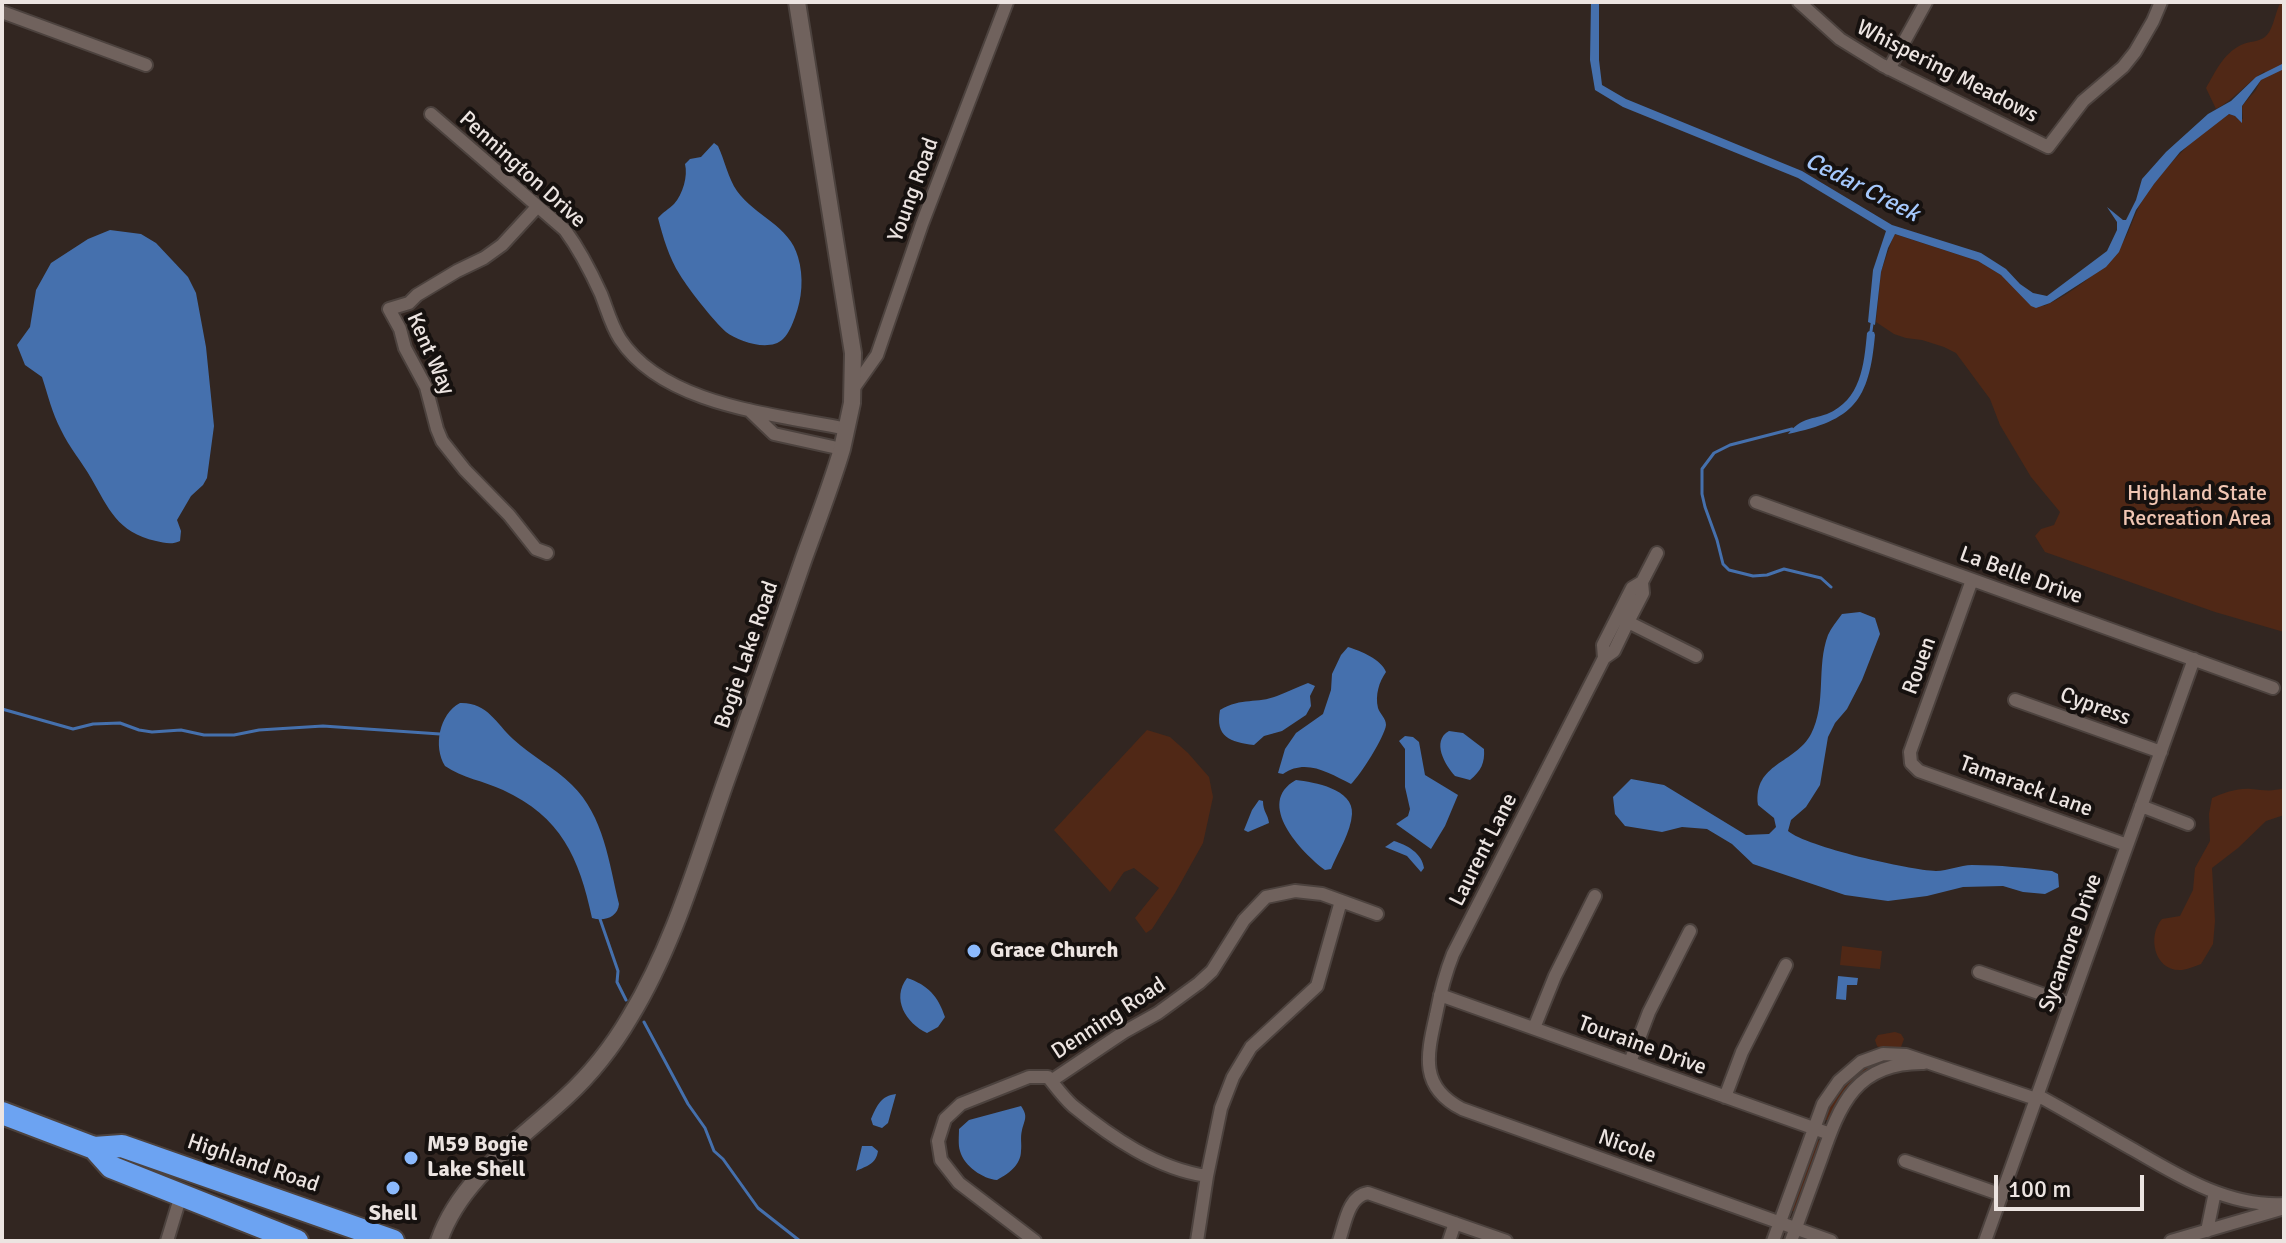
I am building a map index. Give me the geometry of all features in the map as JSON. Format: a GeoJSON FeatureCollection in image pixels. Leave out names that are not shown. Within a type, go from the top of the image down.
{"type":"FeatureCollection","features":[{"type":"Feature","properties":{"kind":"highway","name":"Highland Road"},"geometry":{"type":"LineString","coordinates":[[2,1113],[94,1148],[122,1146],[393,1241]]}},
{"type":"Feature","properties":{"kind":"highway","name":"Highland Road"},"geometry":{"type":"LineString","coordinates":[[94,1148],[111,1167],[297,1241]]}},
{"type":"Feature","properties":{"kind":"highway"},"geometry":{"type":"LineString","coordinates":[[181,1195],[182,1183],[195,1172]]}},
{"type":"Feature","properties":{"kind":"main road","name":"Bogie Lake Road"},"geometry":{"type":"LineString","coordinates":[[439,1241],[454,1209],[477,1179],[568,1095],[597,1063],[625,1025],[649,983],[690,881],[842,449],[853,389],[853,353],[797,2]]}},
{"type":"Feature","properties":{"kind":"street","name":"Young Road"},"geometry":{"type":"LineString","coordinates":[[853,389],[882,343],[922,224],[1007,2]]}},
{"type":"Feature","properties":{"kind":"street","name":"Whispering Meadows"},"geometry":{"type":"LineString","coordinates":[[1799,2],[1840,39],[1889,69],[2048,147],[2083,101],[2123,67],[2135,52],[2161,2]]}},
{"type":"Feature","properties":{"kind":"street"},"geometry":{"type":"LineString","coordinates":[[1889,69],[1926,2]]}},
{"type":"Feature","properties":{"kind":"street"},"geometry":{"type":"LineString","coordinates":[[2,12],[146,65]]}},
{"type":"Feature","properties":{"kind":"street","name":"Pennington Drive"},"geometry":{"type":"LineString","coordinates":[[431,114],[565,230],[577,246],[619,336],[640,363],[676,386],[721,403],[847,429]]}},
{"type":"Feature","properties":{"kind":"street","name":"Kent Way"},"geometry":{"type":"LineString","coordinates":[[537,207],[502,245],[484,258],[417,295],[409,303],[389,309],[426,387],[442,441],[536,549],[547,553]]}},
{"type":"Feature","properties":{"kind":"street","name":"Pennington Drive"},"geometry":{"type":"LineString","coordinates":[[749,410],[774,434],[842,449]]}},
{"type":"Feature","properties":{"kind":"street","name":"La Belle Drive"},"geometry":{"type":"LineString","coordinates":[[1756,502],[2273,688]]}},
{"type":"Feature","properties":{"kind":"street","name":"Laurent Lane"},"geometry":{"type":"LineString","coordinates":[[1429,1069],[1428,1053],[1440,995],[1453,954],[1604,658],[1603,645],[1623,619],[1632,588],[1642,582],[1657,553]]}},
{"type":"Feature","properties":{"kind":"street","name":"Rouen"},"geometry":{"type":"LineString","coordinates":[[1913,766],[1910,752],[1972,580]]}},
{"type":"Feature","properties":{"kind":"street"},"geometry":{"type":"LineString","coordinates":[[1623,619],[1696,656]]}},
{"type":"Feature","properties":{"kind":"street","name":"Sycamore Drive"},"geometry":{"type":"LineString","coordinates":[[1985,1241],[2194,659]]}},
{"type":"Feature","properties":{"kind":"street","name":"Cypress"},"geometry":{"type":"LineString","coordinates":[[2015,700],[2161,752]]}},
{"type":"Feature","properties":{"kind":"street","name":"Tamarack Lane"},"geometry":{"type":"LineString","coordinates":[[1913,766],[1919,771],[2127,845]]}},
{"type":"Feature","properties":{"kind":"street"},"geometry":{"type":"LineString","coordinates":[[2141,806],[2188,824]]}},
{"type":"Feature","properties":{"kind":"street","name":"Denning Road"},"geometry":{"type":"LineString","coordinates":[[1035,1241],[959,1183],[941,1160],[938,1141],[945,1119],[961,1104],[1029,1077],[1048,1077],[1051,1081],[1158,1013],[1212,971],[1244,920],[1266,897],[1295,891],[1322,894],[1377,914]]}},
{"type":"Feature","properties":{"kind":"street"},"geometry":{"type":"LineString","coordinates":[[1534,1028],[1555,976],[1595,896]]}},
{"type":"Feature","properties":{"kind":"street"},"geometry":{"type":"LineString","coordinates":[[1197,1241],[1221,1108],[1233,1077],[1251,1047],[1317,986],[1341,901]]}},
{"type":"Feature","properties":{"kind":"street"},"geometry":{"type":"LineString","coordinates":[[1630,1062],[1649,1012],[1690,931]]}},
{"type":"Feature","properties":{"kind":"street"},"geometry":{"type":"LineString","coordinates":[[1725,1097],[1746,1043],[1786,965]]}},
{"type":"Feature","properties":{"kind":"street"},"geometry":{"type":"LineString","coordinates":[[1979,972],[2070,1004]]}},
{"type":"Feature","properties":{"kind":"street","name":"Touraine Drive"},"geometry":{"type":"LineString","coordinates":[[1440,995],[1830,1134]]}},
{"type":"Feature","properties":{"kind":"street"},"geometry":{"type":"LineString","coordinates":[[1773,1241],[1823,1104],[1834,1086],[1861,1062],[1883,1054],[1918,1058],[2037,1097],[2174,1173],[2215,1192],[2251,1202],[2284,1206]]}},
{"type":"Feature","properties":{"kind":"street"},"geometry":{"type":"LineString","coordinates":[[1794,1235],[1830,1134],[1847,1098],[1871,1076],[1898,1065],[1935,1065]]}},
{"type":"Feature","properties":{"kind":"street","name":"Nicole"},"geometry":{"type":"LineString","coordinates":[[1429,1069],[1441,1095],[1462,1109],[1779,1223],[1794,1235],[1831,1241]]}},
{"type":"Feature","properties":{"kind":"street"},"geometry":{"type":"LineString","coordinates":[[1051,1081],[1071,1104],[1150,1158],[1185,1173],[1207,1176]]}},
{"type":"Feature","properties":{"kind":"street"},"geometry":{"type":"LineString","coordinates":[[1905,1161],[2002,1195]]}},
{"type":"Feature","properties":{"kind":"street"},"geometry":{"type":"LineString","coordinates":[[2207,1231],[2215,1192]]}},
{"type":"Feature","properties":{"kind":"street"},"geometry":{"type":"LineString","coordinates":[[1339,1241],[1353,1202],[1357,1196],[1366,1193],[1506,1241]]}},
{"type":"Feature","properties":{"kind":"street"},"geometry":{"type":"LineString","coordinates":[[167,1241],[181,1195]]}},
{"type":"Feature","properties":{"kind":"street"},"geometry":{"type":"LineString","coordinates":[[2171,1241],[2284,1206]]}},
{"type":"Feature","properties":{"kind":"street"},"geometry":{"type":"LineString","coordinates":[[1449,1241],[1455,1223]]}},
{"type":"Feature","properties":{"kind":"green space","name":"Highland State Recreation Area"},"geometry":{"type":"Polygon","coordinates":[[[2281,2],[2284,2],[2284,632],[2215,612],[2045,552],[2035,536],[2041,529],[2054,525],[2060,512],[2031,477],[2000,425],[1990,399],[1956,353],[1922,340],[1894,334],[1876,322],[1881,272],[1894,234],[1978,261],[2044,306],[2086,280],[2121,245],[2142,201],[2181,153],[2229,114],[2238,120],[2243,119],[2242,106],[2256,90],[2265,71],[2216,109],[2206,88],[2229,53],[2268,34],[2281,2]]]}},
{"type":"Feature","properties":{"kind":"green space"},"geometry":{"type":"Polygon","coordinates":[[[1147,730],[1170,737],[1188,753],[1209,777],[1213,797],[1203,843],[1175,893],[1152,929],[1146,933],[1135,918],[1159,888],[1134,868],[1124,872],[1110,892],[1054,830],[1147,730]]]}},
{"type":"Feature","properties":{"kind":"green space"},"geometry":{"type":"Polygon","coordinates":[[[2284,788],[2284,815],[2266,821],[2212,868],[2213,944],[2201,964],[2182,970],[2165,965],[2159,959],[2154,943],[2157,926],[2162,919],[2180,916],[2193,890],[2195,868],[2210,841],[2212,798],[2241,789],[2284,788]]]}},
{"type":"Feature","properties":{"kind":"green space"},"geometry":{"type":"Polygon","coordinates":[[[1842,946],[1882,951],[1880,969],[1840,965],[1842,946]]]}},
{"type":"Feature","properties":{"kind":"green space"},"geometry":{"type":"Polygon","coordinates":[[[1895,1032],[1904,1039],[1901,1047],[1884,1050],[1877,1046],[1875,1040],[1878,1035],[1895,1032]]]}},
{"type":"Feature","properties":{"kind":"green space"},"geometry":{"type":"Polygon","coordinates":[[[1865,1066],[1868,1072],[1830,1120],[1825,1120],[1833,1096],[1865,1066]]]}},
{"type":"Feature","properties":{"kind":"green space"},"geometry":{"type":"Polygon","coordinates":[[[1816,1139],[1821,1142],[1795,1212],[1790,1210],[1816,1139]]]}},
{"type":"Feature","properties":{"kind":"water"},"geometry":{"type":"Polygon","coordinates":[[[1591,2],[1599,2],[1602,85],[1626,99],[1802,171],[1892,225],[1981,253],[2006,269],[2033,293],[2047,296],[2107,251],[2117,230],[2117,222],[2107,207],[2126,220],[2142,179],[2166,152],[2208,114],[2231,101],[2256,77],[2284,63],[2284,69],[2261,80],[2242,106],[2242,123],[2229,114],[2180,152],[2136,210],[2119,252],[2106,267],[2050,303],[2036,308],[2031,306],[2001,275],[1978,261],[1895,234],[1881,272],[1875,325],[1868,322],[1873,270],[1886,231],[1798,178],[1623,107],[1595,90],[1590,60],[1591,2]]]}},
{"type":"Feature","properties":{"kind":"water"},"geometry":{"type":"Polygon","coordinates":[[[714,143],[737,191],[788,237],[798,257],[802,280],[799,303],[789,332],[777,343],[754,344],[726,332],[684,282],[664,240],[658,218],[680,195],[685,164],[690,159],[701,157],[714,143]]]}},
{"type":"Feature","properties":{"kind":"water"},"geometry":{"type":"Polygon","coordinates":[[[110,230],[141,234],[156,243],[188,277],[196,293],[206,347],[214,426],[207,478],[191,496],[177,520],[181,531],[180,541],[174,543],[143,537],[116,518],[64,436],[42,377],[25,365],[17,345],[30,327],[36,290],[51,263],[88,239],[110,230]]]}},
{"type":"Feature","properties":{"kind":"water"},"geometry":{"type":"Polygon","coordinates":[[[1869,331],[1875,335],[1872,358],[1862,392],[1854,404],[1829,422],[1788,434],[1801,422],[1827,414],[1847,400],[1859,380],[1869,331]]]}},
{"type":"Feature","properties":{"kind":"water"},"geometry":{"type":"Polygon","coordinates":[[[1860,612],[1875,618],[1880,634],[1862,680],[1828,737],[1820,785],[1806,807],[1791,820],[1788,831],[1815,844],[1923,870],[1940,871],[1972,865],[2052,871],[2058,874],[2059,887],[2045,894],[2003,886],[1963,887],[1888,901],[1845,895],[1753,864],[1732,844],[1707,829],[1682,827],[1662,832],[1625,826],[1615,814],[1613,797],[1631,779],[1664,785],[1746,835],[1769,834],[1776,827],[1774,818],[1758,805],[1762,780],[1804,744],[1811,734],[1819,710],[1824,647],[1828,635],[1842,614],[1860,612]]]}},
{"type":"Feature","properties":{"kind":"water"},"geometry":{"type":"Polygon","coordinates":[[[1348,647],[1375,659],[1386,672],[1377,698],[1386,725],[1377,746],[1351,784],[1309,767],[1278,773],[1285,749],[1296,733],[1323,714],[1331,690],[1332,674],[1348,647]]]}},
{"type":"Feature","properties":{"kind":"water"},"geometry":{"type":"Polygon","coordinates":[[[1308,683],[1315,686],[1310,696],[1311,706],[1306,715],[1282,731],[1264,736],[1254,745],[1231,740],[1222,732],[1220,710],[1235,703],[1270,698],[1308,683]]]}},
{"type":"Feature","properties":{"kind":"water"},"geometry":{"type":"Polygon","coordinates":[[[460,703],[484,710],[513,739],[583,797],[598,825],[608,857],[619,904],[613,915],[606,919],[592,918],[573,858],[553,826],[540,813],[503,790],[445,766],[439,750],[440,732],[447,715],[460,703]]]}},
{"type":"Feature","properties":{"kind":"water"},"geometry":{"type":"Polygon","coordinates":[[[1449,731],[1463,733],[1484,749],[1482,766],[1470,780],[1455,776],[1444,760],[1441,741],[1449,731]]]}},
{"type":"Feature","properties":{"kind":"water"},"geometry":{"type":"Polygon","coordinates":[[[1405,736],[1419,742],[1425,775],[1458,795],[1431,849],[1396,824],[1408,816],[1410,809],[1405,787],[1405,749],[1399,741],[1405,736]]]}},
{"type":"Feature","properties":{"kind":"water"},"geometry":{"type":"Polygon","coordinates":[[[1296,780],[1332,788],[1347,798],[1351,805],[1349,828],[1331,869],[1325,870],[1305,852],[1286,827],[1280,801],[1284,790],[1296,780]]]}},
{"type":"Feature","properties":{"kind":"water"},"geometry":{"type":"Polygon","coordinates":[[[1259,800],[1263,801],[1269,823],[1248,832],[1244,830],[1259,800]]]}},
{"type":"Feature","properties":{"kind":"water"},"geometry":{"type":"Polygon","coordinates":[[[1394,841],[1417,854],[1423,863],[1421,872],[1407,856],[1385,847],[1394,841]]]}},
{"type":"Feature","properties":{"kind":"water"},"geometry":{"type":"Polygon","coordinates":[[[1838,976],[1858,978],[1857,985],[1847,985],[1846,1000],[1836,999],[1838,976]]]}},
{"type":"Feature","properties":{"kind":"water"},"geometry":{"type":"Polygon","coordinates":[[[907,978],[931,992],[945,1017],[938,1027],[927,1033],[919,1029],[903,1010],[900,994],[907,978]]]}},
{"type":"Feature","properties":{"kind":"water"},"geometry":{"type":"Polygon","coordinates":[[[896,1094],[888,1123],[882,1128],[873,1125],[871,1119],[880,1102],[896,1094]]]}},
{"type":"Feature","properties":{"kind":"water"},"geometry":{"type":"Polygon","coordinates":[[[1021,1106],[1025,1118],[1016,1165],[997,1180],[970,1167],[962,1157],[959,1129],[969,1120],[1021,1106]]]}},
{"type":"Feature","properties":{"kind":"water"},"geometry":{"type":"Polygon","coordinates":[[[862,1146],[872,1146],[878,1151],[873,1162],[856,1171],[862,1146]]]}},
{"type":"Feature","properties":{"kind":"waterway"},"geometry":{"type":"LineString","coordinates":[[1871,331],[1872,324]]}},
{"type":"Feature","properties":{"kind":"waterway"},"geometry":{"type":"LineString","coordinates":[[1792,429],[1730,445],[1714,453],[1702,469],[1705,507],[1723,564],[1729,570],[1753,576],[1784,569],[1821,578],[1831,587]]}},
{"type":"Feature","properties":{"kind":"waterway"},"geometry":{"type":"LineString","coordinates":[[2,709],[73,729],[93,724],[120,723],[152,732],[181,730],[204,735],[323,726],[440,734]]}},
{"type":"Feature","properties":{"kind":"waterway"},"geometry":{"type":"LineString","coordinates":[[600,919],[618,971],[617,982],[626,1000]]}},
{"type":"Feature","properties":{"kind":"waterway"},"geometry":{"type":"LineString","coordinates":[[644,1022],[688,1104],[705,1128],[714,1151],[758,1208],[800,1241]]}},
{"type":"Feature","properties":{"kind":"place","name":"Grace Church"},"geometry":{"type":"Point","coordinates":[974,951]}},
{"type":"Feature","properties":{"kind":"place","name":"M59 Bogie Lake Shell"},"geometry":{"type":"Point","coordinates":[411,1158]}},
{"type":"Feature","properties":{"kind":"place","name":"Shell"},"geometry":{"type":"Point","coordinates":[393,1188]}},
{"type":"Feature","properties":{"kind":"water label","name":"Cedar Creek"},"geometry":{"type":"Point","coordinates":[1862,188]}}]}
